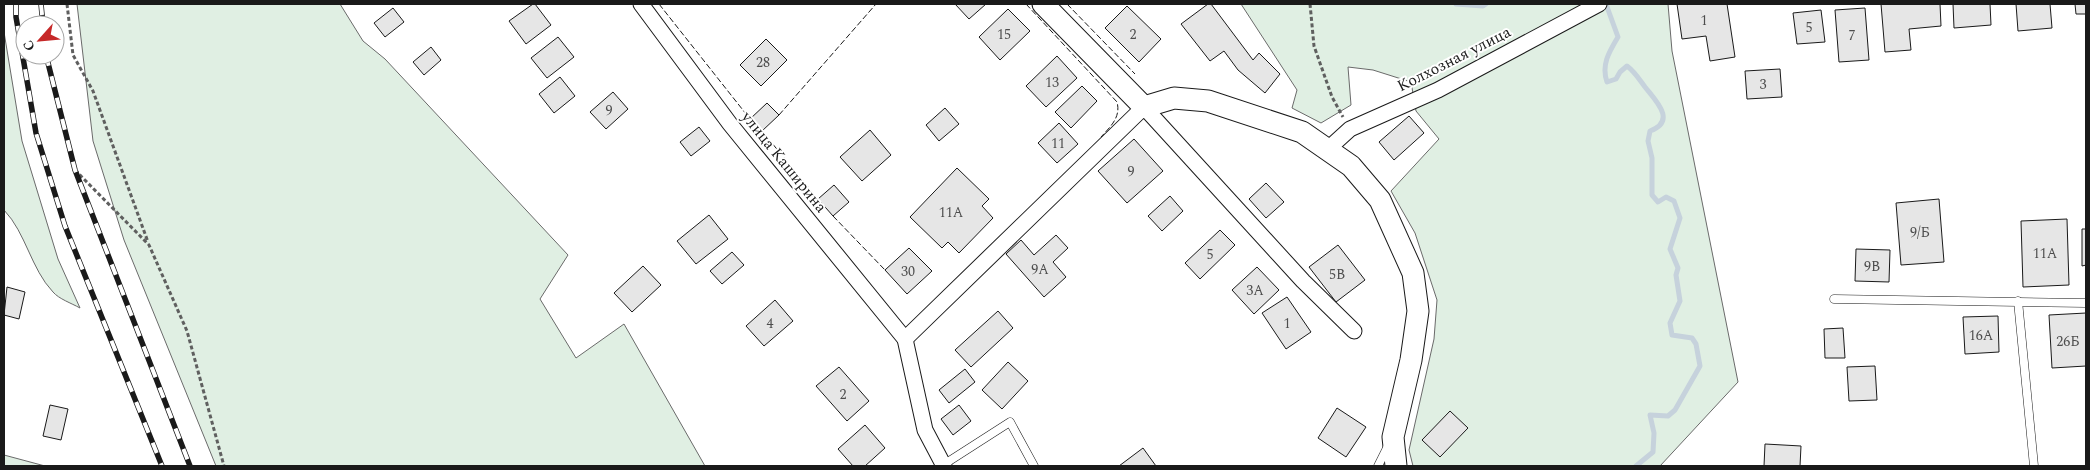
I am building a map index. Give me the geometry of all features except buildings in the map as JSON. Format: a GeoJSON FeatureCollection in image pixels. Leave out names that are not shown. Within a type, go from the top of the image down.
{"type":"FeatureCollection","features":[{"type":"Feature","properties":{"kind":"street","name":"улица Каширина"},"geometry":{"type":"LineString","coordinates":[[640,4],[730,124],[905,339]]}},
{"type":"Feature","properties":{"kind":"street"},"geometry":{"type":"LineString","coordinates":[[1043,4],[1144,107],[1250,220],[1303,281],[1354,331]]}},
{"type":"Feature","properties":{"kind":"street","name":"Колхозная улица"},"geometry":{"type":"LineString","coordinates":[[1328,149],[1350,129],[1438,90],[1592,7]]}},
{"type":"Feature","properties":{"kind":"street"},"geometry":{"type":"LineString","coordinates":[[943,466],[925,430],[905,339],[1144,107],[1174,98],[1208,101],[1302,132],[1352,166],[1380,200],[1413,273],[1418,311],[1412,360],[1393,436],[1396,466]]}},
{"type":"Feature","properties":{"kind":"lane"},"geometry":{"type":"LineString","coordinates":[[1834,299],[2086,303]]}},
{"type":"Feature","properties":{"kind":"lane"},"geometry":{"type":"LineString","coordinates":[[2018,301],[2034,466]]}},
{"type":"Feature","properties":{"kind":"lane"},"geometry":{"type":"LineString","coordinates":[[943,466],[1010,422],[1034,466]]}},
{"type":"Feature","properties":{"kind":"lane"},"geometry":{"type":"LineString","coordinates":[[1378,466],[1393,436]]}},
{"type":"Feature","properties":{"kind":"path"},"geometry":{"type":"LineString","coordinates":[[67,4],[73,54],[93,92],[149,245],[187,331],[224,466]]}},
{"type":"Feature","properties":{"kind":"path"},"geometry":{"type":"LineString","coordinates":[[1310,4],[1314,46],[1332,97],[1350,129]]}},
{"type":"Feature","properties":{"kind":"path"},"geometry":{"type":"LineString","coordinates":[[74,170],[149,245]]}},
{"type":"Feature","properties":{"kind":"green space"},"geometry":{"type":"Polygon","coordinates":[[[77,4],[340,4],[363,41],[385,59],[568,255],[540,299],[576,358],[624,324],[705,466],[216,466],[124,240],[93,141],[77,4]]]}},
{"type":"Feature","properties":{"kind":"green space"},"geometry":{"type":"Polygon","coordinates":[[[1241,4],[1668,4],[1672,51],[1738,382],[1660,466],[1413,466],[1409,450],[1434,339],[1437,300],[1415,233],[1391,191],[1439,139],[1416,111],[1411,82],[1373,70],[1348,67],[1351,105],[1321,123],[1292,108],[1297,90],[1241,4]]]}},
{"type":"Feature","properties":{"kind":"green space"},"geometry":{"type":"Polygon","coordinates":[[[4,32],[22,141],[58,259],[80,308],[58,297],[45,283],[18,229],[4,210],[4,32]]]}},
{"type":"Feature","properties":{"kind":"green space"},"geometry":{"type":"Polygon","coordinates":[[[4,455],[45,466],[4,466],[4,455]]]}},
{"type":"Feature","properties":{"kind":"waterway"},"geometry":{"type":"LineString","coordinates":[[1456,4],[1483,6],[1486,4]]}},
{"type":"Feature","properties":{"kind":"waterway"},"geometry":{"type":"LineString","coordinates":[[1606,4],[1618,37],[1605,64],[1607,82],[1616,79],[1627,66],[1637,76],[1662,110],[1662,122],[1658,127],[1650,131],[1648,141],[1652,158],[1652,195],[1658,202],[1666,197],[1674,201],[1680,218],[1670,249],[1678,268],[1676,275],[1680,301],[1670,323],[1672,335],[1692,338],[1696,344],[1700,366],[1675,410],[1668,416],[1650,415],[1654,433],[1653,452],[1636,466]]}},
{"type":"Feature","properties":{"kind":"railway"},"geometry":{"type":"LineString","coordinates":[[16,4],[16,17],[36,133],[65,226],[162,466]]}},
{"type":"Feature","properties":{"kind":"railway"},"geometry":{"type":"LineString","coordinates":[[41,4],[42,15]]}},
{"type":"Feature","properties":{"kind":"railway"},"geometry":{"type":"LineString","coordinates":[[49,65],[75,170],[190,466]]}},
{"type":"Feature","properties":{"kind":"fence"},"geometry":{"type":"LineString","coordinates":[[659,4],[750,119]]}},
{"type":"Feature","properties":{"kind":"fence"},"geometry":{"type":"LineString","coordinates":[[779,115],[876,4]]}},
{"type":"Feature","properties":{"kind":"fence"},"geometry":{"type":"LineString","coordinates":[[1026,4],[1117,102],[1118,112],[1116,117],[1112,125],[1101,137]]}},
{"type":"Feature","properties":{"kind":"fence"},"geometry":{"type":"LineString","coordinates":[[1067,4],[1135,74]]}},
{"type":"Feature","properties":{"kind":"fence"},"geometry":{"type":"LineString","coordinates":[[762,131],[818,199]]}},
{"type":"Feature","properties":{"kind":"fence"},"geometry":{"type":"LineString","coordinates":[[833,216],[885,270]]}}]}
